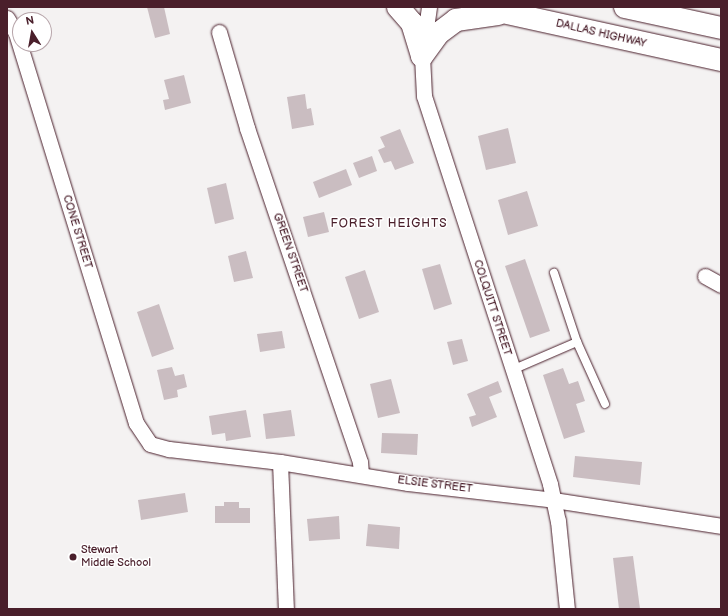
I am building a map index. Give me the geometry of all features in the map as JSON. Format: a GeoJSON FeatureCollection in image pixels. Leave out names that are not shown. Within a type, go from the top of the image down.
{"type":"FeatureCollection","features":[{"type":"Feature","properties":{"kind":"main road"},"geometry":{"type":"LineString","coordinates":[[398,7],[412,24],[422,56]]}},
{"type":"Feature","properties":{"kind":"main road","name":"DALLAS HIGHWAY"},"geometry":{"type":"LineString","coordinates":[[480,7],[721,60]]}},
{"type":"Feature","properties":{"kind":"main road"},"geometry":{"type":"LineString","coordinates":[[625,7],[721,28]]}},
{"type":"Feature","properties":{"kind":"main road"},"geometry":{"type":"LineString","coordinates":[[422,56],[439,33],[456,20],[508,13]]}},
{"type":"Feature","properties":{"kind":"street","name":"COLQUITT STREET"},"geometry":{"type":"LineString","coordinates":[[429,7],[422,56],[424,96],[430,120],[554,500],[568,609]]}},
{"type":"Feature","properties":{"kind":"street","name":"CONE STREET"},"geometry":{"type":"LineString","coordinates":[[7,18],[16,32],[136,423],[150,444]]}},
{"type":"Feature","properties":{"kind":"street","name":"GREEN STREET"},"geometry":{"type":"LineString","coordinates":[[220,32],[247,128],[360,462],[362,474]]}},
{"type":"Feature","properties":{"kind":"street"},"geometry":{"type":"LineString","coordinates":[[705,276],[721,285]]}},
{"type":"Feature","properties":{"kind":"street","name":"ELSIE STREET"},"geometry":{"type":"LineString","coordinates":[[150,444],[169,449],[280,462],[362,474],[408,483],[554,500],[721,526]]}},
{"type":"Feature","properties":{"kind":"street"},"geometry":{"type":"LineString","coordinates":[[280,462],[286,609]]}},
{"type":"Feature","properties":{"kind":"lane"},"geometry":{"type":"LineString","coordinates":[[554,273],[577,342],[604,404]]}},
{"type":"Feature","properties":{"kind":"lane"},"geometry":{"type":"LineString","coordinates":[[512,370],[577,342]]}},
{"type":"Feature","properties":{"kind":"building"},"geometry":{"type":"Polygon","coordinates":[[[147,7],[164,7],[170,34],[155,38],[147,7]]]}},
{"type":"Feature","properties":{"kind":"building"},"geometry":{"type":"Polygon","coordinates":[[[184,75],[191,103],[165,110],[163,100],[169,99],[164,80],[184,75]]]}},
{"type":"Feature","properties":{"kind":"building"},"geometry":{"type":"Polygon","coordinates":[[[305,94],[307,109],[311,108],[314,125],[292,129],[287,97],[305,94]]]}},
{"type":"Feature","properties":{"kind":"building"},"geometry":{"type":"Polygon","coordinates":[[[508,128],[516,163],[486,170],[478,136],[508,128]]]}},
{"type":"Feature","properties":{"kind":"building"},"geometry":{"type":"Polygon","coordinates":[[[400,129],[414,163],[395,170],[391,161],[384,163],[378,150],[385,147],[380,137],[400,129]]]}},
{"type":"Feature","properties":{"kind":"building"},"geometry":{"type":"Polygon","coordinates":[[[372,156],[377,171],[359,178],[353,163],[372,156]]]}},
{"type":"Feature","properties":{"kind":"building"},"geometry":{"type":"Polygon","coordinates":[[[346,169],[352,185],[319,198],[313,182],[346,169]]]}},
{"type":"Feature","properties":{"kind":"building"},"geometry":{"type":"Polygon","coordinates":[[[226,183],[234,219],[215,224],[207,188],[226,183]]]}},
{"type":"Feature","properties":{"kind":"building"},"geometry":{"type":"Polygon","coordinates":[[[527,191],[538,226],[508,235],[498,200],[527,191]]]}},
{"type":"Feature","properties":{"kind":"building"},"geometry":{"type":"Polygon","coordinates":[[[324,212],[329,232],[308,237],[303,217],[324,212]]]}},
{"type":"Feature","properties":{"kind":"building"},"geometry":{"type":"Polygon","coordinates":[[[246,251],[253,278],[234,282],[228,256],[246,251]]]}},
{"type":"Feature","properties":{"kind":"building"},"geometry":{"type":"Polygon","coordinates":[[[525,259],[550,331],[530,338],[505,266],[525,259]]]}},
{"type":"Feature","properties":{"kind":"building"},"geometry":{"type":"Polygon","coordinates":[[[440,264],[452,304],[434,310],[422,269],[440,264]]]}},
{"type":"Feature","properties":{"kind":"building"},"geometry":{"type":"Polygon","coordinates":[[[365,270],[379,312],[359,319],[345,277],[365,270]]]}},
{"type":"Feature","properties":{"kind":"building"},"geometry":{"type":"Polygon","coordinates":[[[159,304],[174,349],[152,357],[137,312],[159,304]]]}},
{"type":"Feature","properties":{"kind":"building"},"geometry":{"type":"Polygon","coordinates":[[[282,331],[285,348],[260,352],[257,334],[282,331]]]}},
{"type":"Feature","properties":{"kind":"building"},"geometry":{"type":"Polygon","coordinates":[[[462,339],[468,361],[453,365],[447,342],[462,339]]]}},
{"type":"Feature","properties":{"kind":"building"},"geometry":{"type":"Polygon","coordinates":[[[172,367],[175,376],[184,374],[187,387],[177,390],[178,397],[164,400],[157,370],[172,367]]]}},
{"type":"Feature","properties":{"kind":"building"},"geometry":{"type":"Polygon","coordinates":[[[563,368],[569,384],[578,381],[585,401],[576,404],[585,432],[564,439],[543,375],[563,368]]]}},
{"type":"Feature","properties":{"kind":"building"},"geometry":{"type":"Polygon","coordinates":[[[391,379],[400,413],[378,418],[370,384],[391,379]]]}},
{"type":"Feature","properties":{"kind":"building"},"geometry":{"type":"Polygon","coordinates":[[[498,381],[502,392],[489,397],[497,417],[472,427],[469,417],[476,415],[467,394],[498,381]]]}},
{"type":"Feature","properties":{"kind":"building"},"geometry":{"type":"Polygon","coordinates":[[[246,410],[251,437],[226,441],[225,433],[212,435],[209,416],[246,410]]]}},
{"type":"Feature","properties":{"kind":"building"},"geometry":{"type":"Polygon","coordinates":[[[291,410],[295,436],[266,439],[263,414],[291,410]]]}},
{"type":"Feature","properties":{"kind":"building"},"geometry":{"type":"Polygon","coordinates":[[[382,433],[418,434],[417,455],[381,453],[382,433]]]}},
{"type":"Feature","properties":{"kind":"building"},"geometry":{"type":"Polygon","coordinates":[[[575,456],[642,462],[640,485],[573,477],[575,456]]]}},
{"type":"Feature","properties":{"kind":"building"},"geometry":{"type":"Polygon","coordinates":[[[185,493],[188,512],[141,520],[138,500],[185,493]]]}},
{"type":"Feature","properties":{"kind":"building"},"geometry":{"type":"Polygon","coordinates":[[[224,502],[239,502],[239,508],[250,508],[250,523],[215,523],[215,506],[224,506],[224,502]]]}},
{"type":"Feature","properties":{"kind":"building"},"geometry":{"type":"Polygon","coordinates":[[[339,516],[340,539],[309,541],[307,519],[339,516]]]}},
{"type":"Feature","properties":{"kind":"building"},"geometry":{"type":"Polygon","coordinates":[[[368,524],[400,527],[399,549],[366,546],[368,524]]]}},
{"type":"Feature","properties":{"kind":"building"},"geometry":{"type":"Polygon","coordinates":[[[633,556],[640,609],[619,609],[613,558],[633,556]]]}},
{"type":"Feature","properties":{"kind":"place","name":"Stewart Middle School"},"geometry":{"type":"Point","coordinates":[73,557]}},
{"type":"Feature","properties":{"kind":"district","name":"FOREST HEIGHTS"},"geometry":{"type":"Point","coordinates":[389,224]}}]}
